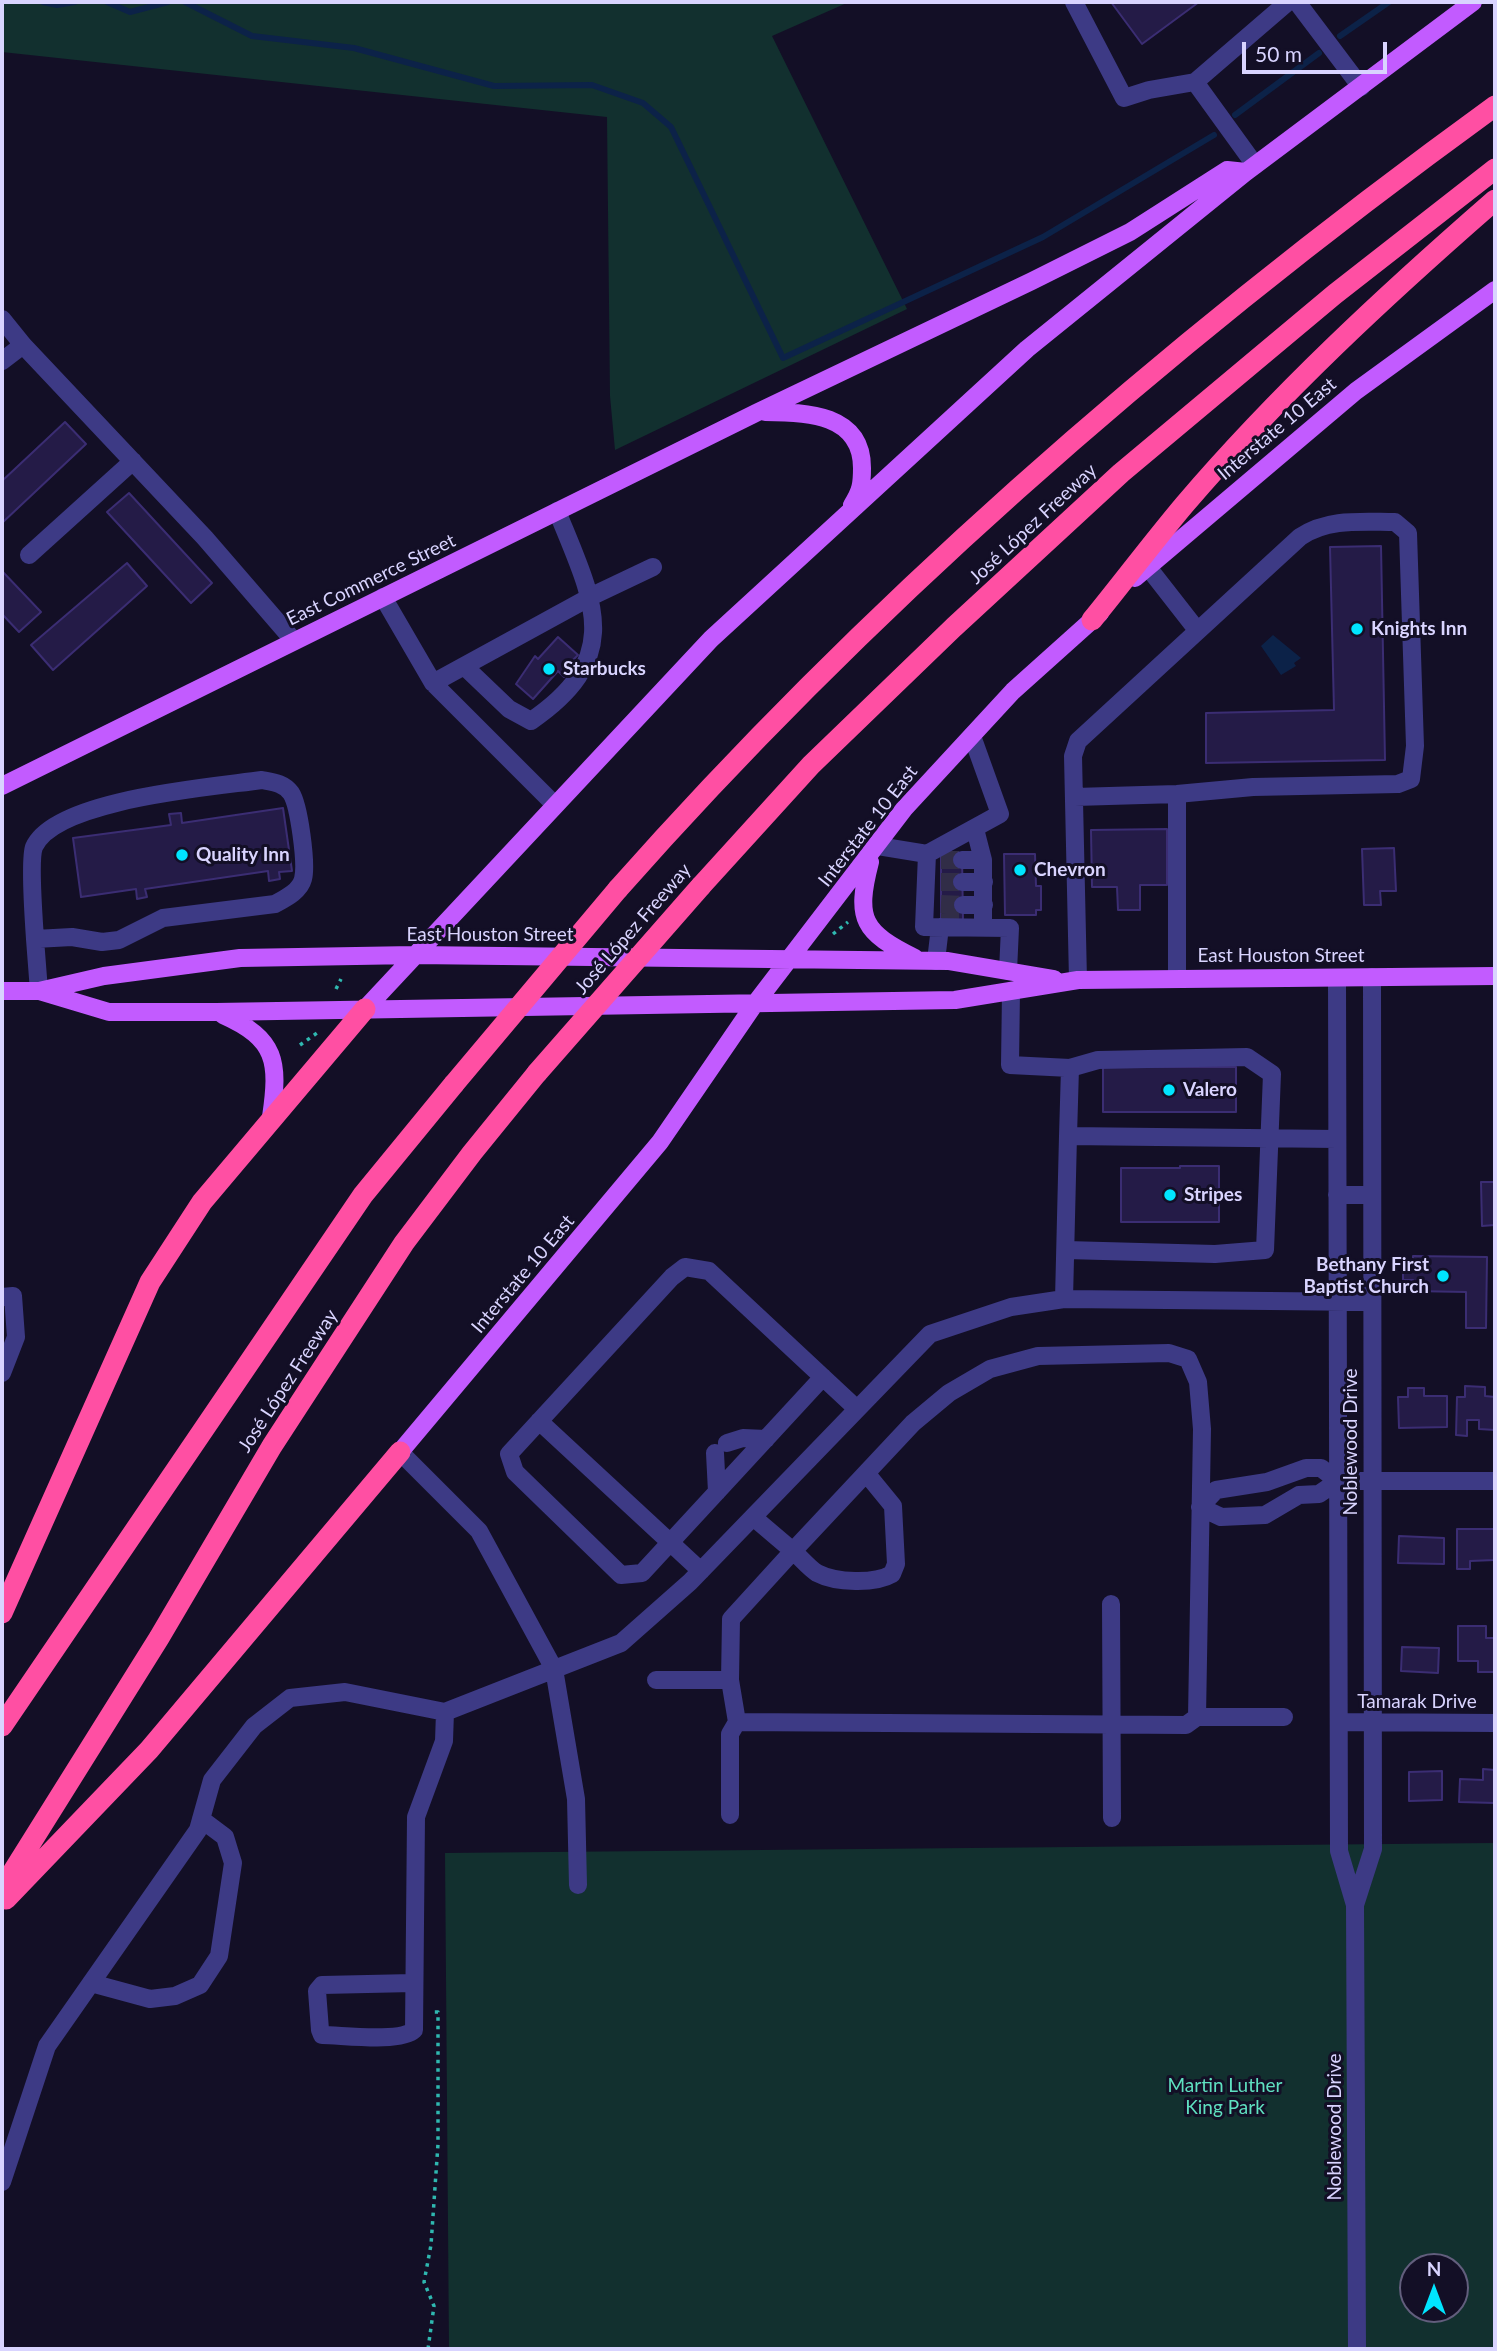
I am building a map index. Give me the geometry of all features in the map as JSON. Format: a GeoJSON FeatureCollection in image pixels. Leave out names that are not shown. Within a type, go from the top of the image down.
{"type":"FeatureCollection","features":[{"type":"Feature","properties":{"kind":"highway","name":"José López Freeway"},"geometry":{"type":"LineString","coordinates":[[2,1726],[363,1195],[618,889],[702,795],[890,607],[1148,374],[1382,188],[1495,106]]}},
{"type":"Feature","properties":{"kind":"highway","name":"José López Freeway"},"geometry":{"type":"LineString","coordinates":[[2,1889],[159,1639],[272,1446],[404,1243],[537,1073],[811,765],[954,626],[1121,473],[1335,294],[1495,169]]}},
{"type":"Feature","properties":{"kind":"highway"},"geometry":{"type":"LineString","coordinates":[[1092,621],[1185,504],[1277,405],[1413,271],[1495,200]]}},
{"type":"Feature","properties":{"kind":"highway"},"geometry":{"type":"LineString","coordinates":[[2,1613],[150,1282],[202,1202],[271,1117],[365,1009]]}},
{"type":"Feature","properties":{"kind":"highway"},"geometry":{"type":"LineString","coordinates":[[2,1903],[149,1750],[400,1452]]}},
{"type":"Feature","properties":{"kind":"main road"},"geometry":{"type":"LineString","coordinates":[[365,1009],[710,639],[1027,349],[1251,169],[1471,2]]}},
{"type":"Feature","properties":{"kind":"main road","name":"East Commerce Street"},"geometry":{"type":"LineString","coordinates":[[2,786],[758,412],[1130,232],[1227,170],[1251,169]]}},
{"type":"Feature","properties":{"kind":"main road","name":"Interstate 10 East"},"geometry":{"type":"LineString","coordinates":[[400,1452],[660,1142],[754,1005],[793,958],[904,809],[1013,691],[1092,621],[1147,566],[1356,391],[1495,290]]}},
{"type":"Feature","properties":{"kind":"main road"},"geometry":{"type":"LineString","coordinates":[[758,412],[801,412],[821,416],[854,436],[862,453],[862,489],[846,515]]}},
{"type":"Feature","properties":{"kind":"main road"},"geometry":{"type":"LineString","coordinates":[[875,850],[863,902],[870,929],[884,943],[928,961]]}},
{"type":"Feature","properties":{"kind":"main road","name":"East Houston Street"},"geometry":{"type":"LineString","coordinates":[[2,991],[39,991],[104,976],[240,958],[414,955],[928,961],[1073,981]]}},
{"type":"Feature","properties":{"kind":"main road","name":"East Houston Street"},"geometry":{"type":"LineString","coordinates":[[39,991],[109,1012],[216,1012],[955,1000],[1073,981],[1495,976]]}},
{"type":"Feature","properties":{"kind":"main road"},"geometry":{"type":"LineString","coordinates":[[216,1012],[246,1025],[272,1052],[276,1070],[271,1117]]}},
{"type":"Feature","properties":{"kind":"street"},"geometry":{"type":"LineString","coordinates":[[1074,2],[1124,98],[1149,90],[1195,82],[1288,2]]}},
{"type":"Feature","properties":{"kind":"street"},"geometry":{"type":"LineString","coordinates":[[1297,2],[1361,87]]}},
{"type":"Feature","properties":{"kind":"street"},"geometry":{"type":"LineString","coordinates":[[1195,82],[1251,169]]}},
{"type":"Feature","properties":{"kind":"street"},"geometry":{"type":"LineString","coordinates":[[2,319],[294,641]]}},
{"type":"Feature","properties":{"kind":"street"},"geometry":{"type":"LineString","coordinates":[[2,362],[23,345]]}},
{"type":"Feature","properties":{"kind":"street"},"geometry":{"type":"LineString","coordinates":[[29,555],[133,461]]}},
{"type":"Feature","properties":{"kind":"street"},"geometry":{"type":"LineString","coordinates":[[464,666],[509,709],[531,722],[569,687],[591,656],[592,596],[557,511]]}},
{"type":"Feature","properties":{"kind":"street"},"geometry":{"type":"LineString","coordinates":[[1073,981],[1073,756],[1078,741],[1197,630],[1300,537],[1315,527],[1344,523],[1395,522],[1408,533],[1414,767],[1411,779],[1398,784],[1253,786],[1177,794],[1074,797]]}},
{"type":"Feature","properties":{"kind":"street"},"geometry":{"type":"LineString","coordinates":[[1147,566],[1197,630]]}},
{"type":"Feature","properties":{"kind":"street"},"geometry":{"type":"LineString","coordinates":[[433,683],[592,596],[653,567]]}},
{"type":"Feature","properties":{"kind":"street"},"geometry":{"type":"LineString","coordinates":[[383,597],[433,683],[554,804]]}},
{"type":"Feature","properties":{"kind":"street"},"geometry":{"type":"LineString","coordinates":[[875,850],[931,858],[1000,814],[972,736]]}},
{"type":"Feature","properties":{"kind":"street"},"geometry":{"type":"LineString","coordinates":[[35,939],[72,937],[102,942],[119,940],[163,918],[275,904],[292,895],[303,880],[303,845],[292,794],[282,784],[262,780],[97,805],[49,828],[33,848],[35,939],[39,991]]}},
{"type":"Feature","properties":{"kind":"street"},"geometry":{"type":"LineString","coordinates":[[1177,794],[1177,978]]}},
{"type":"Feature","properties":{"kind":"street"},"geometry":{"type":"LineString","coordinates":[[975,828],[983,860],[984,916]]}},
{"type":"Feature","properties":{"kind":"street"},"geometry":{"type":"LineString","coordinates":[[928,961],[934,914],[931,858]]}},
{"type":"Feature","properties":{"kind":"street"},"geometry":{"type":"LineString","coordinates":[[962,860],[983,860]]}},
{"type":"Feature","properties":{"kind":"street"},"geometry":{"type":"LineString","coordinates":[[962,882],[984,882]]}},
{"type":"Feature","properties":{"kind":"street"},"geometry":{"type":"LineString","coordinates":[[963,911],[984,916],[1010,928],[1008,971]]}},
{"type":"Feature","properties":{"kind":"street"},"geometry":{"type":"LineString","coordinates":[[934,914],[984,916]]}},
{"type":"Feature","properties":{"kind":"street","name":"Noblewood Drive"},"geometry":{"type":"LineString","coordinates":[[1355,1905],[1373,1849],[1372,977]]}},
{"type":"Feature","properties":{"kind":"street","name":"Noblewood Drive"},"geometry":{"type":"LineString","coordinates":[[1337,978],[1339,1851],[1355,1905],[1357,2349]]}},
{"type":"Feature","properties":{"kind":"street"},"geometry":{"type":"LineString","coordinates":[[1011,991],[1010,1065],[1070,1068],[1098,1060],[1247,1057],[1272,1074],[1267,1139],[1265,1250],[1214,1255],[1066,1250]]}},
{"type":"Feature","properties":{"kind":"street"},"geometry":{"type":"LineString","coordinates":[[1064,1299],[1070,1068]]}},
{"type":"Feature","properties":{"kind":"street"},"geometry":{"type":"LineString","coordinates":[[1068,1136],[1337,1139]]}},
{"type":"Feature","properties":{"kind":"street"},"geometry":{"type":"LineString","coordinates":[[1337,1195],[1372,1195]]}},
{"type":"Feature","properties":{"kind":"street"},"geometry":{"type":"LineString","coordinates":[[823,1377],[642,1573],[621,1575],[515,1472],[509,1454],[672,1277],[685,1267],[709,1272],[823,1377],[857,1409]]}},
{"type":"Feature","properties":{"kind":"street"},"geometry":{"type":"LineString","coordinates":[[2,1297],[13,1296],[16,1336],[2,1373]]}},
{"type":"Feature","properties":{"kind":"street"},"geometry":{"type":"LineString","coordinates":[[2,2182],[47,2046],[198,1830],[212,1780],[254,1726],[290,1698],[345,1692],[444,1712],[621,1643],[701,1572],[930,1334],[1011,1307],[1064,1299],[1372,1302]]}},
{"type":"Feature","properties":{"kind":"street"},"geometry":{"type":"LineString","coordinates":[[730,1815],[730,1734],[737,1722],[730,1680],[731,1619],[922,1416],[949,1393],[990,1369],[1038,1356],[1168,1353],[1188,1359],[1198,1382],[1202,1429],[1197,1717]]}},
{"type":"Feature","properties":{"kind":"street"},"geometry":{"type":"LineString","coordinates":[[539,1422],[701,1572]]}},
{"type":"Feature","properties":{"kind":"street"},"geometry":{"type":"LineString","coordinates":[[717,1492],[721,1448],[743,1438],[766,1439]]}},
{"type":"Feature","properties":{"kind":"street"},"geometry":{"type":"LineString","coordinates":[[400,1452],[478,1531],[554,1669],[576,1799],[578,1885]]}},
{"type":"Feature","properties":{"kind":"street"},"geometry":{"type":"LineString","coordinates":[[1200,1507],[1216,1490],[1267,1482],[1306,1468],[1321,1468],[1338,1481]]}},
{"type":"Feature","properties":{"kind":"street"},"geometry":{"type":"LineString","coordinates":[[753,1517],[817,1573],[845,1580],[883,1580],[892,1574],[896,1564],[893,1506],[866,1473]]}},
{"type":"Feature","properties":{"kind":"street"},"geometry":{"type":"LineString","coordinates":[[1200,1507],[1221,1517],[1265,1515],[1299,1494],[1319,1494],[1338,1481],[1495,1481]]}},
{"type":"Feature","properties":{"kind":"street"},"geometry":{"type":"LineString","coordinates":[[1111,1604],[1112,1818]]}},
{"type":"Feature","properties":{"kind":"street"},"geometry":{"type":"LineString","coordinates":[[656,1679],[730,1680]]}},
{"type":"Feature","properties":{"kind":"street"},"geometry":{"type":"LineString","coordinates":[[413,1983],[323,1985],[317,1991],[318,2024],[322,2035],[403,2036],[414,2030],[416,1817],[444,1741],[444,1712]]}},
{"type":"Feature","properties":{"kind":"street"},"geometry":{"type":"LineString","coordinates":[[737,1722],[1112,1726],[1186,1725],[1197,1717],[1284,1717]]}},
{"type":"Feature","properties":{"kind":"street","name":"Tamarak Drive"},"geometry":{"type":"LineString","coordinates":[[1339,1723],[1495,1723]]}},
{"type":"Feature","properties":{"kind":"street"},"geometry":{"type":"LineString","coordinates":[[91,1983],[150,1999],[175,1996],[200,1985],[219,1956],[233,1864],[225,1837],[201,1819]]}},
{"type":"Feature","properties":{"kind":"path"},"geometry":{"type":"LineString","coordinates":[[828,940],[848,922]]}},
{"type":"Feature","properties":{"kind":"path"},"geometry":{"type":"LineString","coordinates":[[336,989],[341,979]]}},
{"type":"Feature","properties":{"kind":"path"},"geometry":{"type":"LineString","coordinates":[[300,1045],[321,1030]]}},
{"type":"Feature","properties":{"kind":"path"},"geometry":{"type":"LineString","coordinates":[[414,2011],[438,2012],[440,2055],[431,2245],[424,2282],[434,2305],[428,2349]]}},
{"type":"Feature","properties":{"kind":"green space"},"geometry":{"type":"Polygon","coordinates":[[[2,2],[849,2],[772,36],[907,309],[615,450],[610,396],[607,117],[2,52],[2,2]]]}},
{"type":"Feature","properties":{"kind":"green space","name":"Martin Luther King Park"},"geometry":{"type":"Polygon","coordinates":[[[1495,1843],[1495,2349],[449,2349],[445,1853],[1495,1843]]]}},
{"type":"Feature","properties":{"kind":"water"},"geometry":{"type":"Polygon","coordinates":[[[1273,635],[1301,658],[1294,663],[1296,666],[1281,675],[1261,646],[1273,635]]]}},
{"type":"Feature","properties":{"kind":"building"},"geometry":{"type":"Polygon","coordinates":[[[1111,2],[1199,2],[1142,44],[1111,2]]]}},
{"type":"Feature","properties":{"kind":"building"},"geometry":{"type":"Polygon","coordinates":[[[65,422],[86,444],[2,523],[2,481],[65,422]]]}},
{"type":"Feature","properties":{"kind":"building"},"geometry":{"type":"Polygon","coordinates":[[[129,493],[212,583],[191,603],[107,512],[129,493]]]}},
{"type":"Feature","properties":{"kind":"building","name":"Knights Inn"},"geometry":{"type":"Polygon","coordinates":[[[1381,546],[1385,760],[1206,763],[1206,713],[1334,710],[1330,547],[1381,546]]]}},
{"type":"Feature","properties":{"kind":"building"},"geometry":{"type":"Polygon","coordinates":[[[127,563],[147,586],[53,670],[31,645],[127,563]]]}},
{"type":"Feature","properties":{"kind":"building"},"geometry":{"type":"Polygon","coordinates":[[[2,571],[41,612],[19,632],[2,614],[2,571]]]}},
{"type":"Feature","properties":{"kind":"building","name":"Starbucks"},"geometry":{"type":"Polygon","coordinates":[[[558,637],[578,655],[570,663],[574,667],[564,677],[558,671],[533,699],[516,684],[535,656],[538,659],[558,637]]]}},
{"type":"Feature","properties":{"kind":"building","name":"Quality Inn"},"geometry":{"type":"Polygon","coordinates":[[[283,808],[292,871],[279,872],[280,879],[269,881],[268,871],[145,889],[147,897],[137,899],[136,889],[81,897],[73,838],[171,825],[169,814],[181,813],[182,823],[283,808]]]}},
{"type":"Feature","properties":{"kind":"building"},"geometry":{"type":"Polygon","coordinates":[[[1167,829],[1167,885],[1140,885],[1140,910],[1118,910],[1117,887],[1092,887],[1091,830],[1167,829]]]}},
{"type":"Feature","properties":{"kind":"building"},"geometry":{"type":"Polygon","coordinates":[[[1394,848],[1396,891],[1380,891],[1381,905],[1364,905],[1362,849],[1394,848]]]}},
{"type":"Feature","properties":{"kind":"building"},"geometry":{"type":"Polygon","coordinates":[[[941,854],[962,854],[963,921],[941,921],[941,854]]]}},
{"type":"Feature","properties":{"kind":"building","name":"Chevron"},"geometry":{"type":"Polygon","coordinates":[[[1004,854],[1035,854],[1036,886],[1041,886],[1041,910],[1036,910],[1036,915],[1005,915],[1004,854]]]}},
{"type":"Feature","properties":{"kind":"building","name":"Valero"},"geometry":{"type":"Polygon","coordinates":[[[1103,1067],[1236,1067],[1236,1112],[1103,1112],[1103,1067]]]}},
{"type":"Feature","properties":{"kind":"building","name":"Stripes"},"geometry":{"type":"Polygon","coordinates":[[[1219,1166],[1219,1222],[1121,1222],[1121,1168],[1219,1166]]]}},
{"type":"Feature","properties":{"kind":"building"},"geometry":{"type":"Polygon","coordinates":[[[1481,1182],[1495,1182],[1495,1225],[1482,1226],[1481,1182]]]}},
{"type":"Feature","properties":{"kind":"building"},"geometry":{"type":"Polygon","coordinates":[[[1413,1256],[1487,1257],[1486,1328],[1466,1328],[1466,1292],[1413,1291],[1413,1280],[1403,1280],[1403,1268],[1413,1268],[1413,1256]]]}},
{"type":"Feature","properties":{"kind":"building"},"geometry":{"type":"Polygon","coordinates":[[[1465,1386],[1485,1387],[1485,1396],[1495,1397],[1495,1430],[1479,1429],[1479,1420],[1467,1420],[1467,1436],[1456,1435],[1457,1397],[1465,1397],[1465,1386]]]}},
{"type":"Feature","properties":{"kind":"building"},"geometry":{"type":"Polygon","coordinates":[[[1408,1388],[1424,1388],[1424,1396],[1447,1396],[1447,1427],[1399,1428],[1398,1397],[1408,1397],[1408,1388]]]}},
{"type":"Feature","properties":{"kind":"building"},"geometry":{"type":"Polygon","coordinates":[[[1457,1529],[1495,1529],[1495,1560],[1470,1561],[1470,1569],[1457,1569],[1457,1529]]]}},
{"type":"Feature","properties":{"kind":"building"},"geometry":{"type":"Polygon","coordinates":[[[1399,1536],[1444,1538],[1444,1564],[1398,1563],[1399,1536]]]}},
{"type":"Feature","properties":{"kind":"building"},"geometry":{"type":"Polygon","coordinates":[[[1458,1626],[1486,1626],[1486,1638],[1495,1638],[1495,1672],[1478,1672],[1478,1661],[1458,1661],[1458,1626]]]}},
{"type":"Feature","properties":{"kind":"building"},"geometry":{"type":"Polygon","coordinates":[[[1402,1647],[1439,1648],[1438,1673],[1401,1671],[1402,1647]]]}},
{"type":"Feature","properties":{"kind":"building"},"geometry":{"type":"Polygon","coordinates":[[[1483,1769],[1495,1770],[1495,1803],[1459,1802],[1460,1779],[1483,1780],[1483,1769]]]}},
{"type":"Feature","properties":{"kind":"building"},"geometry":{"type":"Polygon","coordinates":[[[1442,1771],[1442,1800],[1409,1801],[1409,1772],[1442,1771]]]}},
{"type":"Feature","properties":{"kind":"waterway"},"geometry":{"type":"LineString","coordinates":[[43,2],[57,5],[75,2]]}},
{"type":"Feature","properties":{"kind":"waterway"},"geometry":{"type":"LineString","coordinates":[[107,2],[130,12],[168,2]]}},
{"type":"Feature","properties":{"kind":"waterway"},"geometry":{"type":"LineString","coordinates":[[185,2],[252,36],[354,48],[494,86],[592,85],[643,103],[671,127],[783,358],[1043,237],[1214,135]]}},
{"type":"Feature","properties":{"kind":"waterway"},"geometry":{"type":"LineString","coordinates":[[1340,36],[1389,2]]}},
{"type":"Feature","properties":{"kind":"waterway"},"geometry":{"type":"LineString","coordinates":[[1235,115],[1319,53]]}},
{"type":"Feature","properties":{"kind":"tunnel"},"geometry":{"type":"LineString","coordinates":[[941,860],[962,860]]}},
{"type":"Feature","properties":{"kind":"tunnel"},"geometry":{"type":"LineString","coordinates":[[941,882],[962,882]]}},
{"type":"Feature","properties":{"kind":"tunnel"},"geometry":{"type":"LineString","coordinates":[[941,904],[963,905]]}},
{"type":"Feature","properties":{"kind":"tunnel"},"geometry":{"type":"LineString","coordinates":[[941,917],[963,917]]}},
{"type":"Feature","properties":{"kind":"place","name":"Knights Inn"},"geometry":{"type":"Point","coordinates":[1357,629]}},
{"type":"Feature","properties":{"kind":"place","name":"Starbucks"},"geometry":{"type":"Point","coordinates":[549,669]}},
{"type":"Feature","properties":{"kind":"place","name":"Quality Inn"},"geometry":{"type":"Point","coordinates":[182,855]}},
{"type":"Feature","properties":{"kind":"place","name":"Chevron"},"geometry":{"type":"Point","coordinates":[1020,870]}},
{"type":"Feature","properties":{"kind":"place","name":"Valero"},"geometry":{"type":"Point","coordinates":[1169,1090]}},
{"type":"Feature","properties":{"kind":"place","name":"Stripes"},"geometry":{"type":"Point","coordinates":[1170,1195]}},
{"type":"Feature","properties":{"kind":"place","name":"Bethany First Baptist Church"},"geometry":{"type":"Point","coordinates":[1443,1276]}}]}
